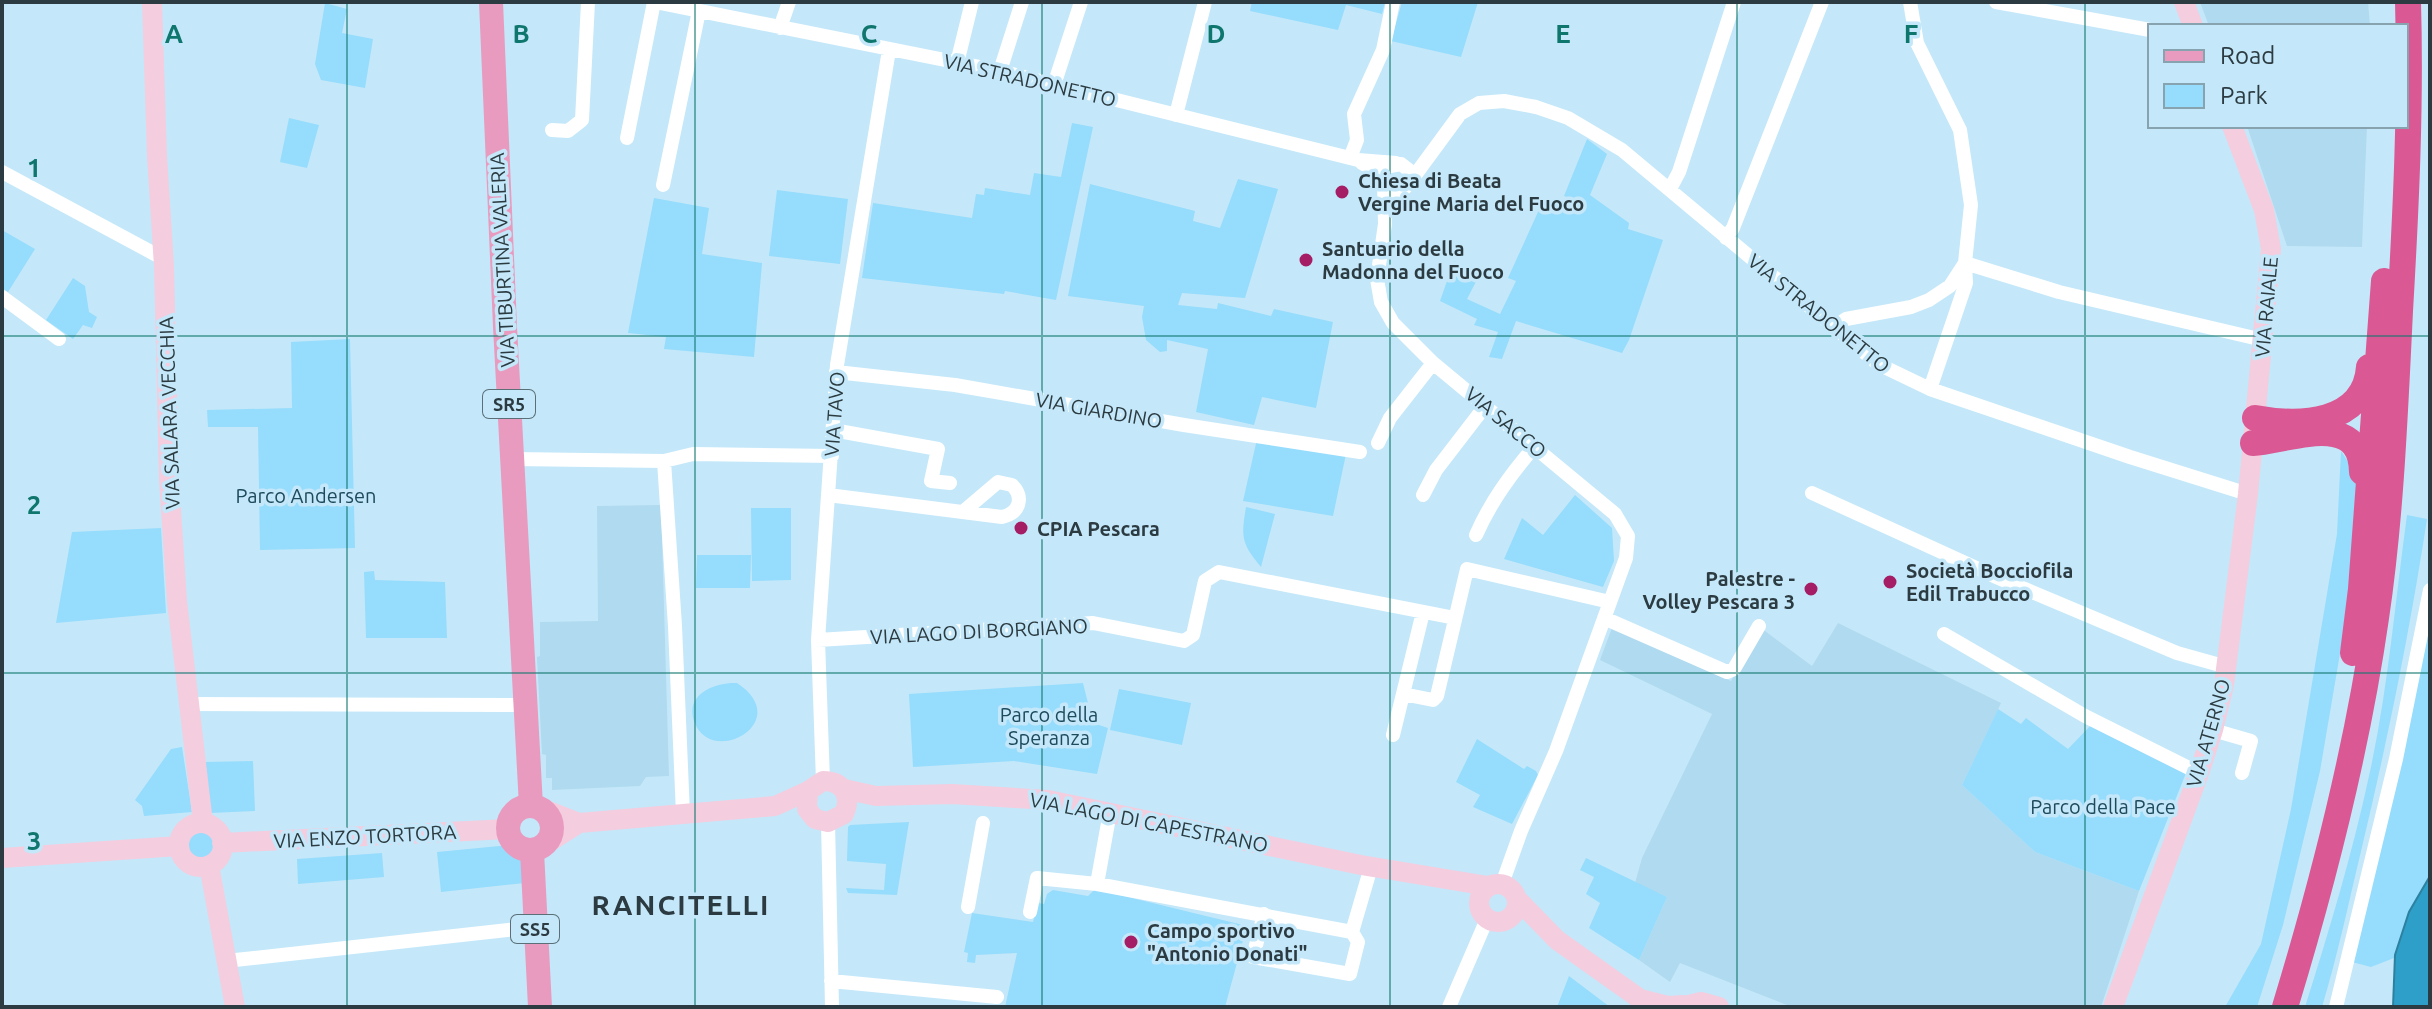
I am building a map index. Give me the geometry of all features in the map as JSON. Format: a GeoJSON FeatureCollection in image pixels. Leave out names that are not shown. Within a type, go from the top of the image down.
{"type":"FeatureCollection","features":[{"type":"Feature","properties":{"kind":"highway"},"geometry":{"type":"LineString","coordinates":[[2392,2],[2393,24]]}},
{"type":"Feature","properties":{"kind":"highway"},"geometry":{"type":"LineString","coordinates":[[2408,2],[2408,24]]}},
{"type":"Feature","properties":{"kind":"highway"},"geometry":{"type":"LineString","coordinates":[[2268,1007],[2296,920],[2325,809],[2348,693],[2370,480],[2391,193],[2392,128]]}},
{"type":"Feature","properties":{"kind":"highway"},"geometry":{"type":"LineString","coordinates":[[2285,1007],[2342,805],[2376,617],[2393,441],[2406,200],[2407,128]]}},
{"type":"Feature","properties":{"kind":"highway"},"geometry":{"type":"LineString","coordinates":[[2254,430],[2332,416],[2347,407],[2364,390],[2370,365],[2378,356]]}},
{"type":"Feature","properties":{"kind":"highway"},"geometry":{"type":"LineString","coordinates":[[2254,430],[2337,435],[2354,447],[2362,460],[2362,472],[2370,480]]}},
{"type":"Feature","properties":{"kind":"main road","name":"VIA TIBURTINA VALERIA"},"geometry":{"type":"LineString","coordinates":[[491,2],[525,705],[536,807]]}},
{"type":"Feature","properties":{"kind":"main road"},"geometry":{"type":"LineString","coordinates":[[536,807],[514,812],[508,829],[515,845],[539,847]]}},
{"type":"Feature","properties":{"kind":"main road","name":"SR5"},"geometry":{"type":"LineString","coordinates":[[536,807],[551,818],[552,825],[550,839],[539,847]]}},
{"type":"Feature","properties":{"kind":"main road","name":"SS5"},"geometry":{"type":"LineString","coordinates":[[539,847],[535,927],[540,1007]]}},
{"type":"Feature","properties":{"kind":"street","name":"VIA SALARA VECCHIA"},"geometry":{"type":"LineString","coordinates":[[152,2],[164,259],[169,479],[177,601],[203,823]]}},
{"type":"Feature","properties":{"kind":"street"},"geometry":{"type":"LineString","coordinates":[[552,130],[568,131],[582,120],[588,2]]}},
{"type":"Feature","properties":{"kind":"street","name":"VIA STRADONETTO"},"geometry":{"type":"LineString","coordinates":[[627,138],[654,2],[1000,71],[1354,159],[1398,164],[1420,156],[1436,144]]}},
{"type":"Feature","properties":{"kind":"street"},"geometry":{"type":"LineString","coordinates":[[780,28],[789,2]]}},
{"type":"Feature","properties":{"kind":"street"},"geometry":{"type":"LineString","coordinates":[[957,63],[972,2]]}},
{"type":"Feature","properties":{"kind":"street"},"geometry":{"type":"LineString","coordinates":[[1000,71],[1022,2]]}},
{"type":"Feature","properties":{"kind":"street"},"geometry":{"type":"LineString","coordinates":[[1054,85],[1081,2]]}},
{"type":"Feature","properties":{"kind":"street"},"geometry":{"type":"LineString","coordinates":[[1176,115],[1205,2]]}},
{"type":"Feature","properties":{"kind":"street"},"geometry":{"type":"LineString","coordinates":[[1354,159],[1357,140],[1354,114],[1383,50],[1393,2]]}},
{"type":"Feature","properties":{"kind":"street"},"geometry":{"type":"LineString","coordinates":[[1670,189],[1679,172],[1734,2]]}},
{"type":"Feature","properties":{"kind":"street"},"geometry":{"type":"LineString","coordinates":[[1726,238],[1733,228],[1822,2]]}},
{"type":"Feature","properties":{"kind":"street"},"geometry":{"type":"LineString","coordinates":[[1910,2],[1917,43],[1960,130],[1971,205],[1966,283],[1930,389]]}},
{"type":"Feature","properties":{"kind":"street"},"geometry":{"type":"LineString","coordinates":[[1996,2],[2148,30]]}},
{"type":"Feature","properties":{"kind":"street"},"geometry":{"type":"LineString","coordinates":[[2184,2],[2192,24]]}},
{"type":"Feature","properties":{"kind":"street"},"geometry":{"type":"LineString","coordinates":[[663,185],[699,11]]}},
{"type":"Feature","properties":{"kind":"street","name":"VIA TAVO"},"geometry":{"type":"LineString","coordinates":[[816,786],[818,640],[836,372],[889,50]]}},
{"type":"Feature","properties":{"kind":"street","name":"VIA STRADONETTO"},"geometry":{"type":"LineString","coordinates":[[1407,186],[1436,144],[1460,114],[1469,108],[1492,101],[1521,103],[1568,118],[1597,133],[1670,189],[1878,364],[1930,389],[2248,494]]}},
{"type":"Feature","properties":{"kind":"street","name":"VIA RAIALE"},"geometry":{"type":"LineString","coordinates":[[2233,128],[2270,231],[2271,269],[2248,494]]}},
{"type":"Feature","properties":{"kind":"street","name":"VIA STRADONETTO"},"geometry":{"type":"LineString","coordinates":[[1354,159],[1384,181]]}},
{"type":"Feature","properties":{"kind":"street"},"geometry":{"type":"LineString","coordinates":[[1398,164],[1410,171],[1407,186],[1393,191],[1384,181],[1386,169],[1398,164]]}},
{"type":"Feature","properties":{"kind":"street"},"geometry":{"type":"LineString","coordinates":[[2,172],[164,259]]}},
{"type":"Feature","properties":{"kind":"street","name":"VIA SACCO"},"geometry":{"type":"LineString","coordinates":[[1384,181],[1385,224],[1377,272],[1381,302],[1398,330],[1433,363],[1615,514],[1627,532],[1628,553],[1556,751],[1449,1007]]}},
{"type":"Feature","properties":{"kind":"street","name":"VIA SACCO"},"geometry":{"type":"LineString","coordinates":[[1385,224],[1407,186]]}},
{"type":"Feature","properties":{"kind":"street"},"geometry":{"type":"LineString","coordinates":[[1833,328],[1846,319],[1911,307],[1929,300],[1950,286],[1965,263]]}},
{"type":"Feature","properties":{"kind":"street"},"geometry":{"type":"LineString","coordinates":[[1965,263],[2059,292],[2263,340]]}},
{"type":"Feature","properties":{"kind":"street"},"geometry":{"type":"LineString","coordinates":[[1942,291],[1960,303]]}},
{"type":"Feature","properties":{"kind":"street"},"geometry":{"type":"LineString","coordinates":[[2,297],[59,339]]}},
{"type":"Feature","properties":{"kind":"street"},"geometry":{"type":"LineString","coordinates":[[1378,443],[1390,418],[1433,363]]}},
{"type":"Feature","properties":{"kind":"street","name":"VIA GIARDINO"},"geometry":{"type":"LineString","coordinates":[[836,372],[955,385],[1360,452]]}},
{"type":"Feature","properties":{"kind":"street"},"geometry":{"type":"LineString","coordinates":[[1423,495],[1436,470],[1486,405]]}},
{"type":"Feature","properties":{"kind":"street"},"geometry":{"type":"LineString","coordinates":[[833,430],[938,449],[931,481],[950,483]]}},
{"type":"Feature","properties":{"kind":"street"},"geometry":{"type":"LineString","coordinates":[[1476,535],[1504,483],[1535,446]]}},
{"type":"Feature","properties":{"kind":"street"},"geometry":{"type":"LineString","coordinates":[[512,459],[664,461],[693,454],[832,456]]}},
{"type":"Feature","properties":{"kind":"street"},"geometry":{"type":"LineString","coordinates":[[664,461],[683,814]]}},
{"type":"Feature","properties":{"kind":"street"},"geometry":{"type":"LineString","coordinates":[[1812,493],[1994,576],[2163,648],[2227,667]]}},
{"type":"Feature","properties":{"kind":"street","name":"VIA ATERNO"},"geometry":{"type":"LineString","coordinates":[[2113,1007],[2213,730],[2227,667],[2248,494]]}},
{"type":"Feature","properties":{"kind":"street"},"geometry":{"type":"LineString","coordinates":[[828,495],[965,510]]}},
{"type":"Feature","properties":{"kind":"street"},"geometry":{"type":"LineString","coordinates":[[1403,694],[1433,700],[1437,696],[1467,569],[1610,602]]}},
{"type":"Feature","properties":{"kind":"street","name":"VIA LAGO DI BORGIANO"},"geometry":{"type":"LineString","coordinates":[[818,640],[1093,623],[1184,641],[1193,635],[1205,581],[1219,572],[1455,618]]}},
{"type":"Feature","properties":{"kind":"street"},"geometry":{"type":"LineString","coordinates":[[2336,1007],[2396,759],[2430,590]]}},
{"type":"Feature","properties":{"kind":"street"},"geometry":{"type":"LineString","coordinates":[[1393,735],[1423,612]]}},
{"type":"Feature","properties":{"kind":"street"},"geometry":{"type":"LineString","coordinates":[[1604,618],[1727,672],[1734,669],[1759,626]]}},
{"type":"Feature","properties":{"kind":"street"},"geometry":{"type":"LineString","coordinates":[[1944,634],[2085,716],[2199,773]]}},
{"type":"Feature","properties":{"kind":"street"},"geometry":{"type":"LineString","coordinates":[[188,704],[525,705]]}},
{"type":"Feature","properties":{"kind":"street"},"geometry":{"type":"LineString","coordinates":[[2213,730],[2251,741],[2242,773]]}},
{"type":"Feature","properties":{"kind":"street"},"geometry":{"type":"LineString","coordinates":[[536,807],[579,823],[775,806],[819,818],[840,818],[845,799],[835,782],[816,786],[775,806]]}},
{"type":"Feature","properties":{"kind":"street"},"geometry":{"type":"LineString","coordinates":[[816,786],[806,803],[819,818],[832,1007]]}},
{"type":"Feature","properties":{"kind":"street","name":"VIA LAGO DI CAPESTRANO"},"geometry":{"type":"LineString","coordinates":[[845,799],[1004,795],[1110,812],[1448,881],[1557,940]]}},
{"type":"Feature","properties":{"kind":"street"},"geometry":{"type":"LineString","coordinates":[[1097,884],[1110,812]]}},
{"type":"Feature","properties":{"kind":"street"},"geometry":{"type":"LineString","coordinates":[[203,823],[216,829],[222,843],[220,856],[209,865],[195,866],[184,859],[179,846],[186,829],[203,823]]}},
{"type":"Feature","properties":{"kind":"street"},"geometry":{"type":"LineString","coordinates":[[539,847],[579,823]]}},
{"type":"Feature","properties":{"kind":"street"},"geometry":{"type":"LineString","coordinates":[[968,907],[983,823]]}},
{"type":"Feature","properties":{"kind":"street","name":"VIA ENZO TORTORA"},"geometry":{"type":"LineString","coordinates":[[222,843],[508,829]]}},
{"type":"Feature","properties":{"kind":"street"},"geometry":{"type":"LineString","coordinates":[[2,858],[179,846]]}},
{"type":"Feature","properties":{"kind":"street"},"geometry":{"type":"LineString","coordinates":[[209,865],[235,1007]]}},
{"type":"Feature","properties":{"kind":"street"},"geometry":{"type":"LineString","coordinates":[[1264,914],[1253,957],[1350,974],[1358,942],[1352,932],[1371,867]]}},
{"type":"Feature","properties":{"kind":"street"},"geometry":{"type":"LineString","coordinates":[[1030,912],[1037,878],[1097,884],[1352,932]]}},
{"type":"Feature","properties":{"kind":"street"},"geometry":{"type":"LineString","coordinates":[[1492,903],[1513,915],[1518,900],[1557,940],[1643,1003],[1682,1006],[1701,1002],[1719,1007]]}},
{"type":"Feature","properties":{"kind":"street"},"geometry":{"type":"LineString","coordinates":[[226,961],[535,927]]}},
{"type":"Feature","properties":{"kind":"street"},"geometry":{"type":"LineString","coordinates":[[831,981],[997,997]]}},
{"type":"Feature","properties":{"kind":"shaded area"},"geometry":{"type":"Polygon","coordinates":[[[2200,2],[2368,2],[2370,24],[2208,24],[2200,2]]]}},
{"type":"Feature","properties":{"kind":"shaded area"},"geometry":{"type":"Polygon","coordinates":[[[2248,128],[2367,128],[2362,247],[2287,246],[2248,128]]]}},
{"type":"Feature","properties":{"kind":"shaded area"},"geometry":{"type":"Polygon","coordinates":[[[661,505],[669,776],[646,777],[640,786],[552,790],[552,778],[546,778],[546,755],[542,754],[537,657],[540,656],[540,622],[598,621],[597,506],[661,505]]]}},
{"type":"Feature","properties":{"kind":"shaded area"},"geometry":{"type":"Polygon","coordinates":[[[1838,623],[2001,703],[1962,785],[2035,852],[2139,891],[2101,1007],[1792,1007],[1680,963],[1670,982],[1639,960],[1667,897],[1635,883],[1642,858],[1712,714],[1600,660],[1612,628],[1731,681],[1761,628],[1812,666],[1838,623]]]}},
{"type":"Feature","properties":{"kind":"shaded area"},"geometry":{"type":"Polygon","coordinates":[[[2430,876],[2430,1007],[2393,1007],[2395,955],[2409,912],[2430,876]]]}},
{"type":"Feature","properties":{"kind":"green space"},"geometry":{"type":"Polygon","coordinates":[[[1252,2],[1385,2],[1382,14],[1346,5],[1338,30],[1250,11],[1252,2]]]}},
{"type":"Feature","properties":{"kind":"green space"},"geometry":{"type":"Polygon","coordinates":[[[1402,2],[1478,2],[1461,57],[1391,41],[1402,2]]]}},
{"type":"Feature","properties":{"kind":"green space"},"geometry":{"type":"Polygon","coordinates":[[[325,3],[347,9],[342,33],[373,39],[365,88],[321,80],[315,64],[325,3]]]}},
{"type":"Feature","properties":{"kind":"green space"},"geometry":{"type":"Polygon","coordinates":[[[289,118],[319,125],[307,168],[280,162],[289,118]]]}},
{"type":"Feature","properties":{"kind":"green space"},"geometry":{"type":"Polygon","coordinates":[[[1072,123],[1093,127],[1056,300],[1005,291],[1004,294],[862,278],[873,203],[972,218],[976,194],[984,195],[985,188],[1030,195],[1034,173],[1061,177],[1072,123]]]}},
{"type":"Feature","properties":{"kind":"green space"},"geometry":{"type":"Polygon","coordinates":[[[1587,139],[1607,154],[1590,195],[1629,223],[1628,229],[1663,240],[1629,340],[1622,353],[1516,321],[1502,359],[1489,357],[1498,332],[1474,325],[1477,319],[1440,301],[1454,261],[1481,272],[1467,299],[1500,314],[1516,281],[1508,278],[1543,201],[1567,209],[1570,198],[1564,196],[1587,139]]]}},
{"type":"Feature","properties":{"kind":"green space"},"geometry":{"type":"Polygon","coordinates":[[[1238,179],[1278,189],[1245,298],[1182,293],[1178,305],[1217,309],[1218,303],[1271,316],[1274,309],[1333,322],[1316,408],[1262,397],[1254,425],[1196,412],[1208,349],[1167,340],[1167,351],[1160,352],[1146,340],[1142,317],[1144,306],[1068,296],[1090,184],[1195,211],[1193,221],[1220,228],[1238,179]]]}},
{"type":"Feature","properties":{"kind":"green space"},"geometry":{"type":"Polygon","coordinates":[[[777,190],[848,199],[840,264],[769,256],[777,190]]]}},
{"type":"Feature","properties":{"kind":"green space"},"geometry":{"type":"Polygon","coordinates":[[[654,198],[709,208],[702,254],[762,263],[754,357],[664,349],[666,337],[628,333],[654,198]]]}},
{"type":"Feature","properties":{"kind":"green space"},"geometry":{"type":"Polygon","coordinates":[[[2,230],[35,249],[8,292],[2,288],[2,230]]]}},
{"type":"Feature","properties":{"kind":"green space"},"geometry":{"type":"Polygon","coordinates":[[[73,278],[85,286],[89,312],[97,317],[92,328],[83,325],[73,339],[46,320],[73,278]]]}},
{"type":"Feature","properties":{"kind":"green space","name":"Parco Andersen"},"geometry":{"type":"Polygon","coordinates":[[[350,339],[355,548],[260,550],[258,427],[208,427],[207,410],[292,408],[291,342],[350,339]]]}},
{"type":"Feature","properties":{"kind":"green space"},"geometry":{"type":"Polygon","coordinates":[[[1257,439],[1346,454],[1333,516],[1243,501],[1257,439]]]}},
{"type":"Feature","properties":{"kind":"green space"},"geometry":{"type":"Polygon","coordinates":[[[2341,451],[2360,480],[2352,583],[2320,771],[2283,925],[2257,1007],[2225,1007],[2261,944],[2291,809],[2337,534],[2341,451]]]}},
{"type":"Feature","properties":{"kind":"green space"},"geometry":{"type":"Polygon","coordinates":[[[1575,495],[1612,528],[1614,561],[1603,587],[1504,559],[1522,518],[1543,535],[1575,495]]]}},
{"type":"Feature","properties":{"kind":"green space"},"geometry":{"type":"Polygon","coordinates":[[[1246,507],[1275,514],[1261,567],[1244,539],[1246,507]]]}},
{"type":"Feature","properties":{"kind":"green space"},"geometry":{"type":"Polygon","coordinates":[[[751,508],[791,508],[791,580],[752,581],[751,508]]]}},
{"type":"Feature","properties":{"kind":"green space"},"geometry":{"type":"Polygon","coordinates":[[[2407,515],[2427,519],[2390,725],[2322,1007],[2305,1007],[2340,893],[2376,744],[2407,515]]]}},
{"type":"Feature","properties":{"kind":"green space"},"geometry":{"type":"Polygon","coordinates":[[[161,528],[166,613],[56,623],[72,532],[161,528]]]}},
{"type":"Feature","properties":{"kind":"green space"},"geometry":{"type":"Polygon","coordinates":[[[697,555],[751,555],[750,588],[696,588],[697,555]]]}},
{"type":"Feature","properties":{"kind":"green space"},"geometry":{"type":"Polygon","coordinates":[[[374,571],[375,580],[445,582],[447,638],[366,638],[364,572],[374,571]]]}},
{"type":"Feature","properties":{"kind":"green space"},"geometry":{"type":"Polygon","coordinates":[[[2430,622],[2430,876],[2409,912],[2394,958],[2371,967],[2352,962],[2430,622]]]}},
{"type":"Feature","properties":{"kind":"green space"},"geometry":{"type":"Polygon","coordinates":[[[737,683],[753,698],[757,712],[754,725],[744,735],[730,740],[716,741],[703,735],[692,712],[698,697],[711,687],[737,683]]]}},
{"type":"Feature","properties":{"kind":"green space","name":"Parco della Speranza"},"geometry":{"type":"Polygon","coordinates":[[[1083,683],[1093,723],[1108,728],[1097,774],[1014,761],[913,767],[909,694],[1083,683]]]}},
{"type":"Feature","properties":{"kind":"green space"},"geometry":{"type":"Polygon","coordinates":[[[1119,689],[1191,703],[1182,745],[1110,730],[1119,689]]]}},
{"type":"Feature","properties":{"kind":"green space","name":"Parco della Pace"},"geometry":{"type":"Polygon","coordinates":[[[1998,709],[2021,724],[2026,718],[2068,749],[2093,723],[2188,768],[2139,891],[2035,852],[1962,785],[1998,709]]]}},
{"type":"Feature","properties":{"kind":"green space"},"geometry":{"type":"Polygon","coordinates":[[[1477,739],[1524,769],[1527,766],[1536,771],[1538,775],[1512,824],[1473,807],[1480,795],[1456,782],[1477,739]]]}},
{"type":"Feature","properties":{"kind":"green space"},"geometry":{"type":"Polygon","coordinates":[[[182,747],[192,812],[144,816],[142,806],[135,800],[171,749],[182,747]]]}},
{"type":"Feature","properties":{"kind":"green space"},"geometry":{"type":"Polygon","coordinates":[[[253,761],[255,811],[210,813],[204,762],[253,761]]]}},
{"type":"Feature","properties":{"kind":"green space"},"geometry":{"type":"Polygon","coordinates":[[[909,822],[897,895],[848,893],[846,888],[884,890],[886,864],[847,861],[848,827],[909,822]]]}},
{"type":"Feature","properties":{"kind":"green space"},"geometry":{"type":"Polygon","coordinates":[[[200,829],[211,834],[216,845],[211,856],[200,861],[189,856],[184,845],[189,834],[200,829]]]}},
{"type":"Feature","properties":{"kind":"green space"},"geometry":{"type":"Polygon","coordinates":[[[510,845],[525,854],[525,883],[441,892],[437,852],[510,845]]]}},
{"type":"Feature","properties":{"kind":"green space"},"geometry":{"type":"Polygon","coordinates":[[[382,853],[384,877],[298,884],[297,859],[382,853]]]}},
{"type":"Feature","properties":{"kind":"green space"},"geometry":{"type":"Polygon","coordinates":[[[1586,858],[1667,897],[1639,960],[1589,928],[1600,903],[1586,894],[1594,877],[1580,870],[1586,858]]]}},
{"type":"Feature","properties":{"kind":"green space","name":"Campo sportivo \"Antonio Donati\""},"geometry":{"type":"Polygon","coordinates":[[[1095,889],[1247,926],[1225,1007],[1005,1007],[1017,953],[976,955],[975,963],[967,962],[968,953],[964,952],[972,913],[1033,922],[1038,903],[1044,904],[1047,894],[1053,890],[1088,896],[1095,889]]]}},
{"type":"Feature","properties":{"kind":"green space"},"geometry":{"type":"Polygon","coordinates":[[[1569,976],[1610,1007],[1557,1007],[1569,976]]]}},
{"type":"Feature","properties":{"kind":"place","name":"Chiesa di Beata Vergine Maria del Fuoco"},"geometry":{"type":"Point","coordinates":[1342,192]}},
{"type":"Feature","properties":{"kind":"place","name":"Santuario della Madonna del Fuoco"},"geometry":{"type":"Point","coordinates":[1306,260]}},
{"type":"Feature","properties":{"kind":"place","name":"CPIA Pescara"},"geometry":{"type":"Point","coordinates":[1021,528]}},
{"type":"Feature","properties":{"kind":"place","name":"Società Bocciofila Edil Trabucco"},"geometry":{"type":"Point","coordinates":[1890,582]}},
{"type":"Feature","properties":{"kind":"place","name":"Palestre - Volley Pescara 3"},"geometry":{"type":"Point","coordinates":[1811,589]}},
{"type":"Feature","properties":{"kind":"place","name":"Campo sportivo \"Antonio Donati\""},"geometry":{"type":"Point","coordinates":[1131,942]}},
{"type":"Feature","properties":{"kind":"district","name":"RANCITELLI"},"geometry":{"type":"Point","coordinates":[681,904]}}]}
